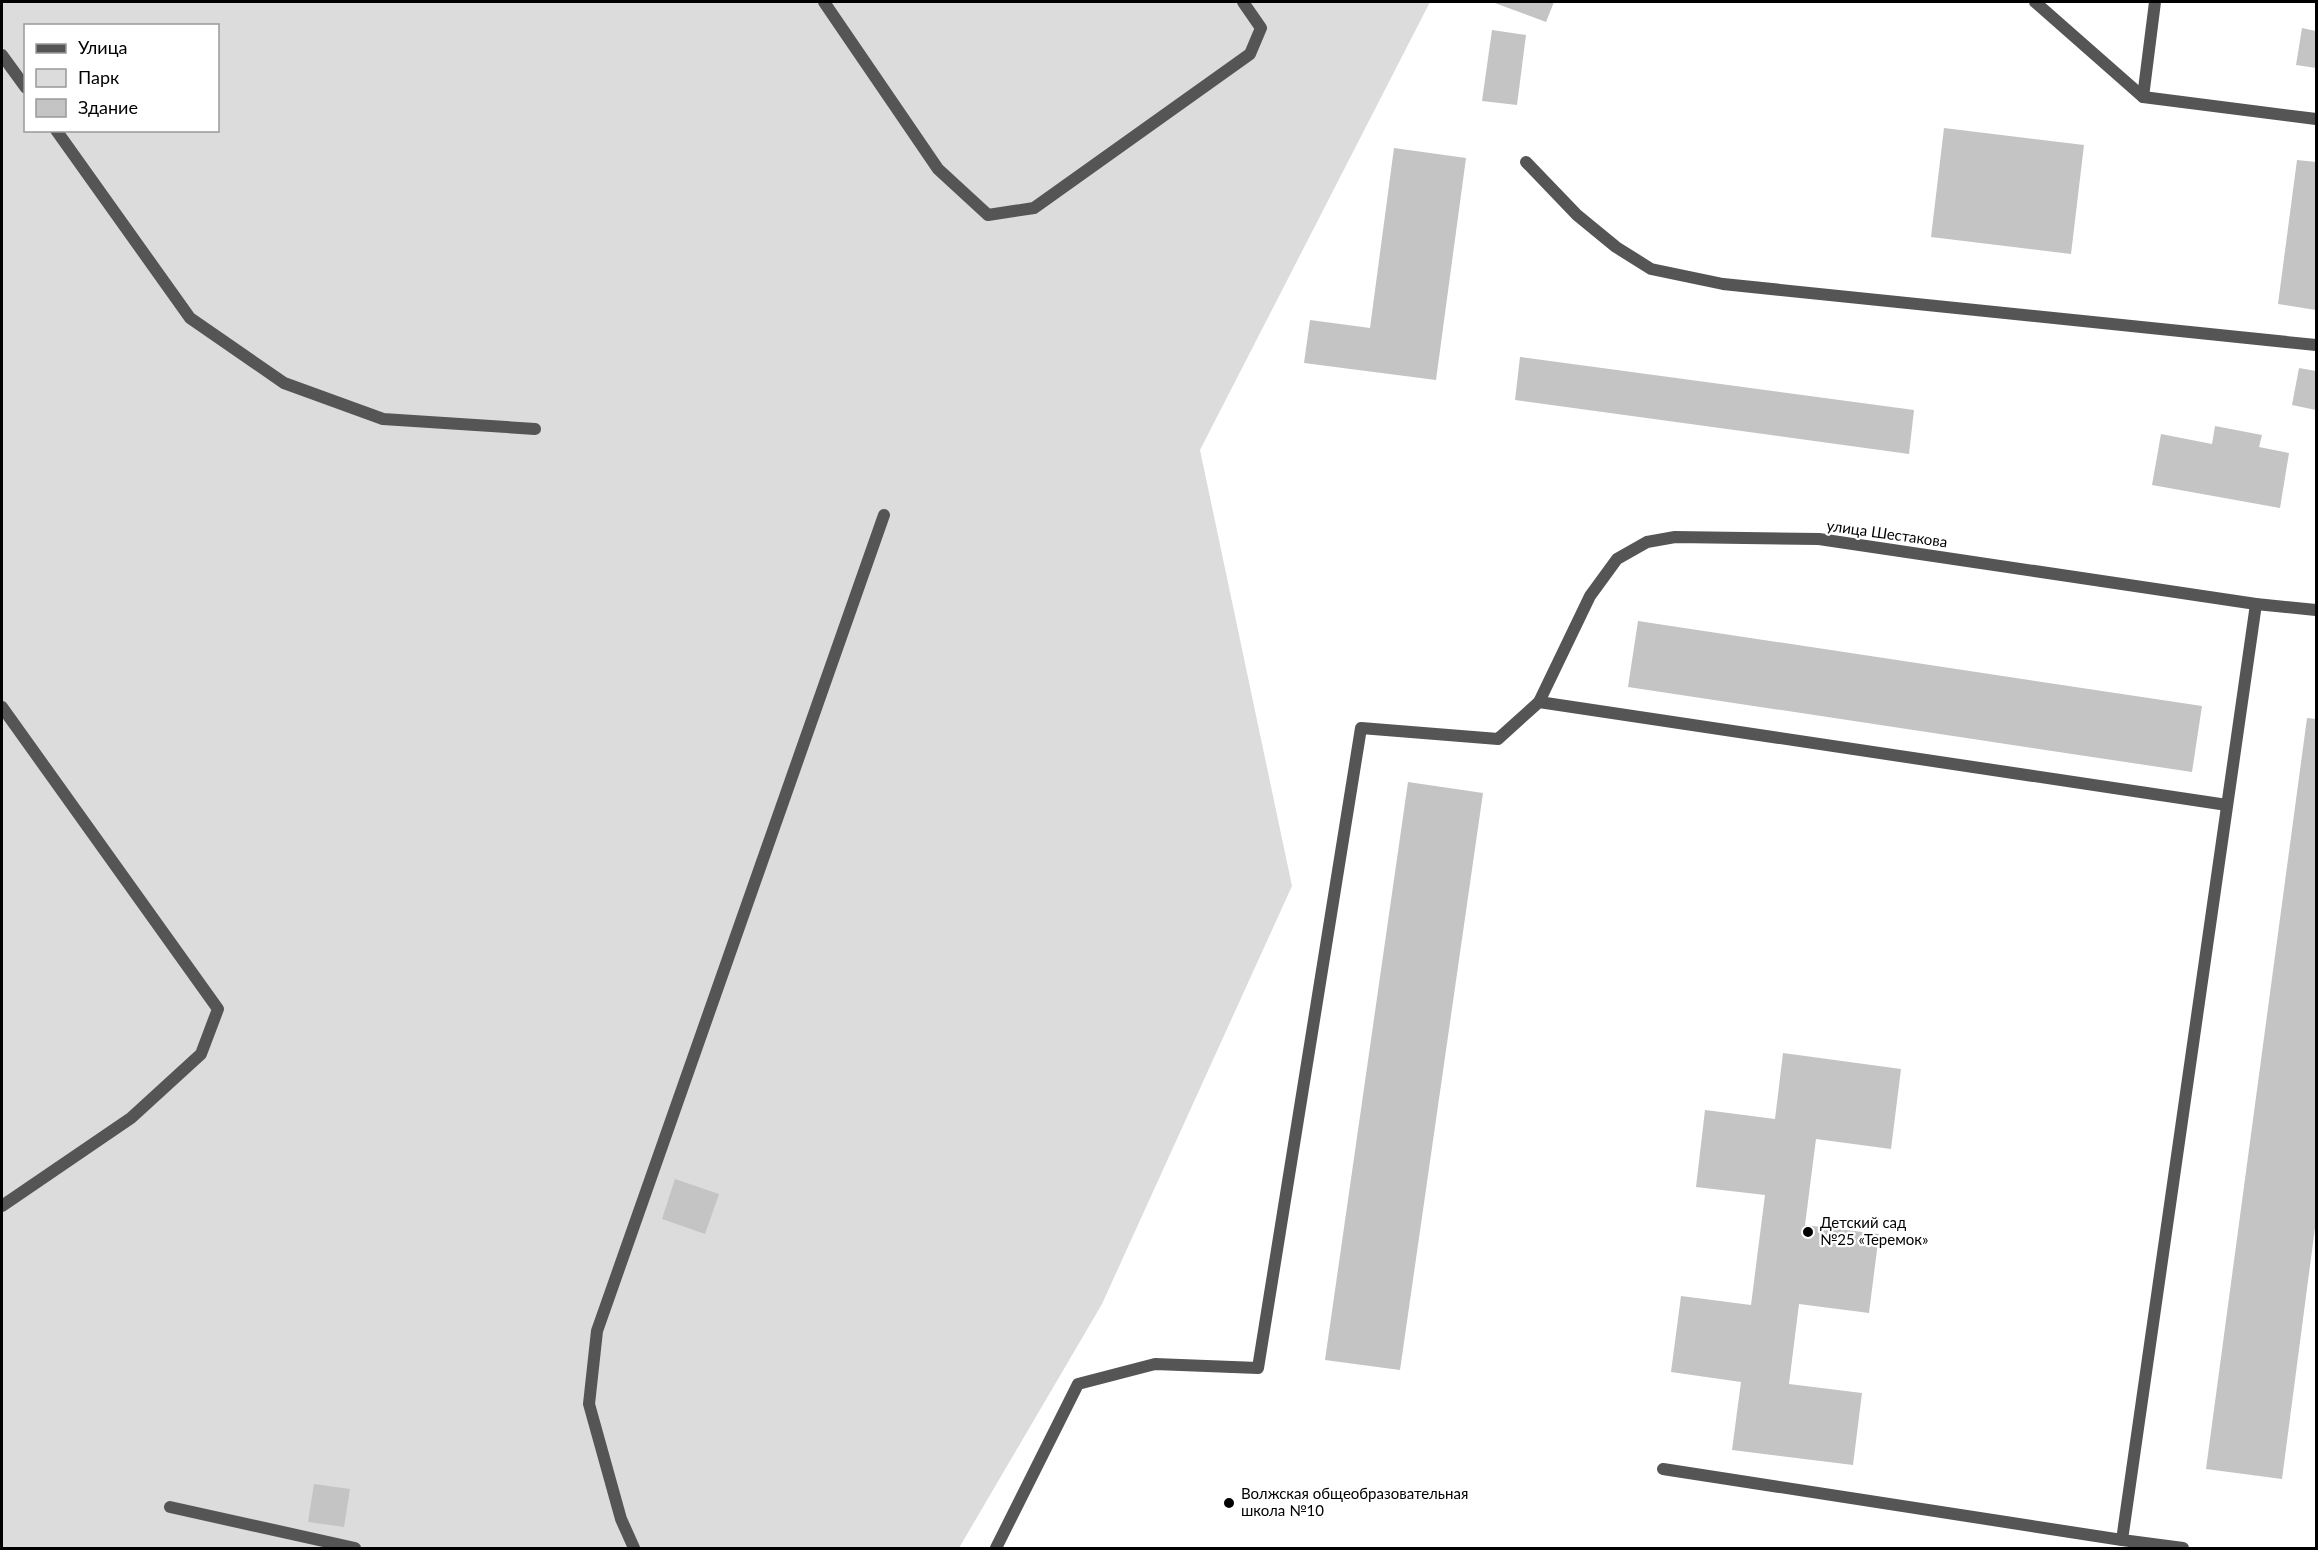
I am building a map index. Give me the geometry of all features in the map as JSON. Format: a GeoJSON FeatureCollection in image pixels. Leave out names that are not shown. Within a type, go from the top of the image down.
{"type":"FeatureCollection","features":[{"type":"Feature","properties":{"kind":"street"},"geometry":{"type":"LineString","coordinates":[[824,2],[938,170],[988,215],[1034,208],[1250,54],[1261,28],[1243,2]]}},
{"type":"Feature","properties":{"kind":"street"},"geometry":{"type":"LineString","coordinates":[[2035,2],[2143,97],[2316,119]]}},
{"type":"Feature","properties":{"kind":"street"},"geometry":{"type":"LineString","coordinates":[[2143,97],[2155,2]]}},
{"type":"Feature","properties":{"kind":"street"},"geometry":{"type":"LineString","coordinates":[[2,55],[24,85]]}},
{"type":"Feature","properties":{"kind":"street"},"geometry":{"type":"LineString","coordinates":[[57,132],[190,318],[284,383],[383,418],[535,429]]}},
{"type":"Feature","properties":{"kind":"street"},"geometry":{"type":"LineString","coordinates":[[1526,162],[1577,215],[1616,246],[1651,269],[1723,284],[2316,345]]}},
{"type":"Feature","properties":{"kind":"street"},"geometry":{"type":"LineString","coordinates":[[634,1548],[621,1519],[589,1404],[597,1331],[884,515]]}},
{"type":"Feature","properties":{"kind":"street","name":"улица Шестакова"},"geometry":{"type":"LineString","coordinates":[[1539,702],[1590,596],[1617,559],[1647,542],[1675,537],[1819,539],[2256,604],[2316,610]]}},
{"type":"Feature","properties":{"kind":"street"},"geometry":{"type":"LineString","coordinates":[[2122,1540],[2256,604]]}},
{"type":"Feature","properties":{"kind":"street"},"geometry":{"type":"LineString","coordinates":[[996,1548],[1078,1384],[1155,1364],[1258,1368],[1361,728],[1498,739],[1539,702],[2227,805]]}},
{"type":"Feature","properties":{"kind":"street"},"geometry":{"type":"LineString","coordinates":[[2,707],[218,1009],[201,1054],[131,1118],[2,1206]]}},
{"type":"Feature","properties":{"kind":"street"},"geometry":{"type":"LineString","coordinates":[[1663,1469],[2183,1548]]}},
{"type":"Feature","properties":{"kind":"street"},"geometry":{"type":"LineString","coordinates":[[170,1507],[355,1548]]}},
{"type":"Feature","properties":{"kind":"green space"},"geometry":{"type":"Polygon","coordinates":[[[2,2],[1430,2],[1200,450],[1292,886],[1102,1304],[959,1548],[2,1548],[2,2]]]}},
{"type":"Feature","properties":{"kind":"building"},"geometry":{"type":"Polygon","coordinates":[[[1492,2],[1554,2],[1546,22],[1492,2]]]}},
{"type":"Feature","properties":{"kind":"building"},"geometry":{"type":"Polygon","coordinates":[[[2302,28],[2316,31],[2316,68],[2296,65],[2302,28]]]}},
{"type":"Feature","properties":{"kind":"building"},"geometry":{"type":"Polygon","coordinates":[[[1492,30],[1526,35],[1517,105],[1482,101],[1492,30]]]}},
{"type":"Feature","properties":{"kind":"building"},"geometry":{"type":"Polygon","coordinates":[[[1944,128],[2084,145],[2071,254],[1931,237],[1944,128]]]}},
{"type":"Feature","properties":{"kind":"building"},"geometry":{"type":"Polygon","coordinates":[[[1394,148],[1466,158],[1436,380],[1304,363],[1310,320],[1370,328],[1394,148]]]}},
{"type":"Feature","properties":{"kind":"building"},"geometry":{"type":"Polygon","coordinates":[[[2297,160],[2316,162],[2316,310],[2278,304],[2297,160]]]}},
{"type":"Feature","properties":{"kind":"building"},"geometry":{"type":"Polygon","coordinates":[[[1520,357],[1914,410],[1909,454],[1515,400],[1520,357]]]}},
{"type":"Feature","properties":{"kind":"building"},"geometry":{"type":"Polygon","coordinates":[[[2299,368],[2316,371],[2316,410],[2292,405],[2299,368]]]}},
{"type":"Feature","properties":{"kind":"building"},"geometry":{"type":"Polygon","coordinates":[[[2215,426],[2262,435],[2259,447],[2289,453],[2280,508],[2152,485],[2161,434],[2212,444],[2215,426]]]}},
{"type":"Feature","properties":{"kind":"building"},"geometry":{"type":"Polygon","coordinates":[[[1638,621],[2202,706],[2192,772],[1628,687],[1638,621]]]}},
{"type":"Feature","properties":{"kind":"building"},"geometry":{"type":"Polygon","coordinates":[[[2307,718],[2316,719],[2316,1220],[2282,1479],[2206,1469],[2307,718]]]}},
{"type":"Feature","properties":{"kind":"building"},"geometry":{"type":"Polygon","coordinates":[[[1408,782],[1483,793],[1400,1370],[1325,1360],[1408,782]]]}},
{"type":"Feature","properties":{"kind":"building"},"geometry":{"type":"Polygon","coordinates":[[[1783,1053],[1901,1069],[1891,1149],[1816,1139],[1805,1225],[1879,1234],[1869,1313],[1799,1304],[1789,1384],[1862,1393],[1853,1465],[1732,1450],[1741,1382],[1671,1372],[1681,1296],[1751,1305],[1765,1195],[1696,1187],[1705,1110],[1775,1119],[1783,1053]]]}},
{"type":"Feature","properties":{"kind":"building"},"geometry":{"type":"Polygon","coordinates":[[[675,1179],[719,1194],[705,1234],[662,1219],[675,1179]]]}},
{"type":"Feature","properties":{"kind":"building"},"geometry":{"type":"Polygon","coordinates":[[[314,1484],[350,1489],[344,1527],[308,1522],[314,1484]]]}},
{"type":"Feature","properties":{"kind":"place","name":"Детский сад №25 «Теремок»"},"geometry":{"type":"Point","coordinates":[1808,1232]}},
{"type":"Feature","properties":{"kind":"place","name":"Волжская общеобразовательная школа №10"},"geometry":{"type":"Point","coordinates":[1229,1503]}}]}
